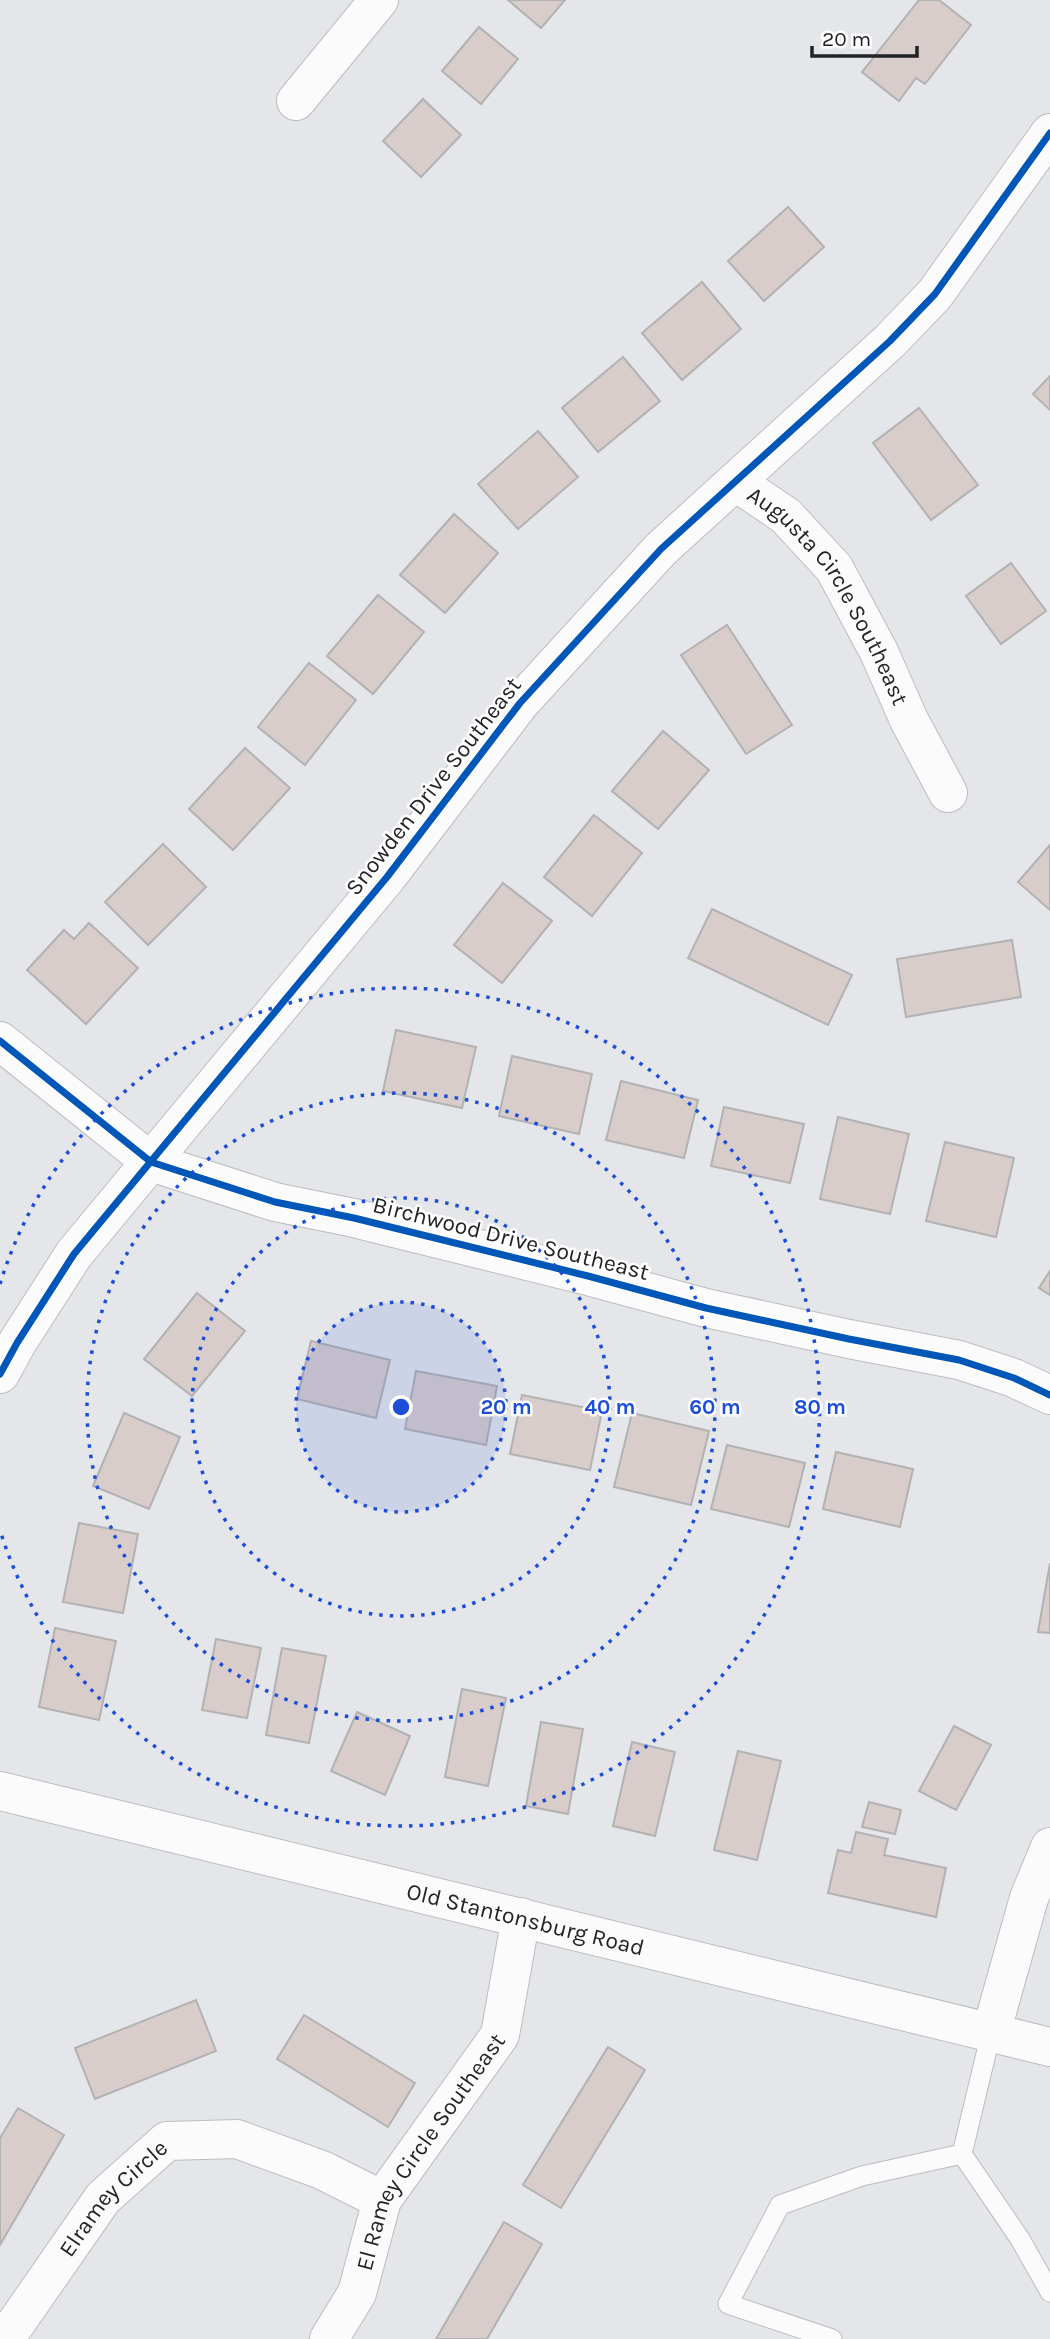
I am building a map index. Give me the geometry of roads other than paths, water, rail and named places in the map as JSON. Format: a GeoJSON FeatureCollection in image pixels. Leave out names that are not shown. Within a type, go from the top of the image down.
{"type":"FeatureCollection","features":[{"type":"Feature","properties":{"kind":"street"},"geometry":{"type":"LineString","coordinates":[[296,101],[379,0]]}},
{"type":"Feature","properties":{"kind":"street","name":"Snowden Drive Southeast"},"geometry":{"type":"LineString","coordinates":[[0,1374],[16,1343],[74,1254],[387,877],[520,703],[661,549],[890,341],[935,294],[1050,133]]}},
{"type":"Feature","properties":{"kind":"street","name":"Augusta Circle Southeast"},"geometry":{"type":"LineString","coordinates":[[736,482],[786,516],[834,568],[879,652],[909,720],[948,793]]}},
{"type":"Feature","properties":{"kind":"street","name":"Birchwood Drive Southeast"},"geometry":{"type":"LineString","coordinates":[[0,1041],[151,1162],[275,1202],[354,1218],[706,1308],[959,1360],[1014,1378],[1050,1395]]}},
{"type":"Feature","properties":{"kind":"street","name":"Old Stantonsburg Road"},"geometry":{"type":"LineString","coordinates":[[0,1791],[1050,2047]]}},
{"type":"Feature","properties":{"kind":"street"},"geometry":{"type":"LineString","coordinates":[[991,2033],[1029,1898],[1050,1847]]}},
{"type":"Feature","properties":{"kind":"street","name":"El Ramey Circle Southeast"},"geometry":{"type":"LineString","coordinates":[[329,2339],[357,2293],[382,2200],[500,2035],[521,1917]]}},
{"type":"Feature","properties":{"kind":"street","name":"Elramey Circle"},"geometry":{"type":"LineString","coordinates":[[0,2336],[12,2329],[103,2198],[167,2141],[237,2139],[322,2170],[382,2200]]}},
{"type":"Feature","properties":{"kind":"lane"},"geometry":{"type":"LineString","coordinates":[[991,2033],[962,2154],[1047,2281]]}},
{"type":"Feature","properties":{"kind":"lane"},"geometry":{"type":"LineString","coordinates":[[832,2339],[728,2304],[780,2205],[862,2176],[962,2154]]}}]}
